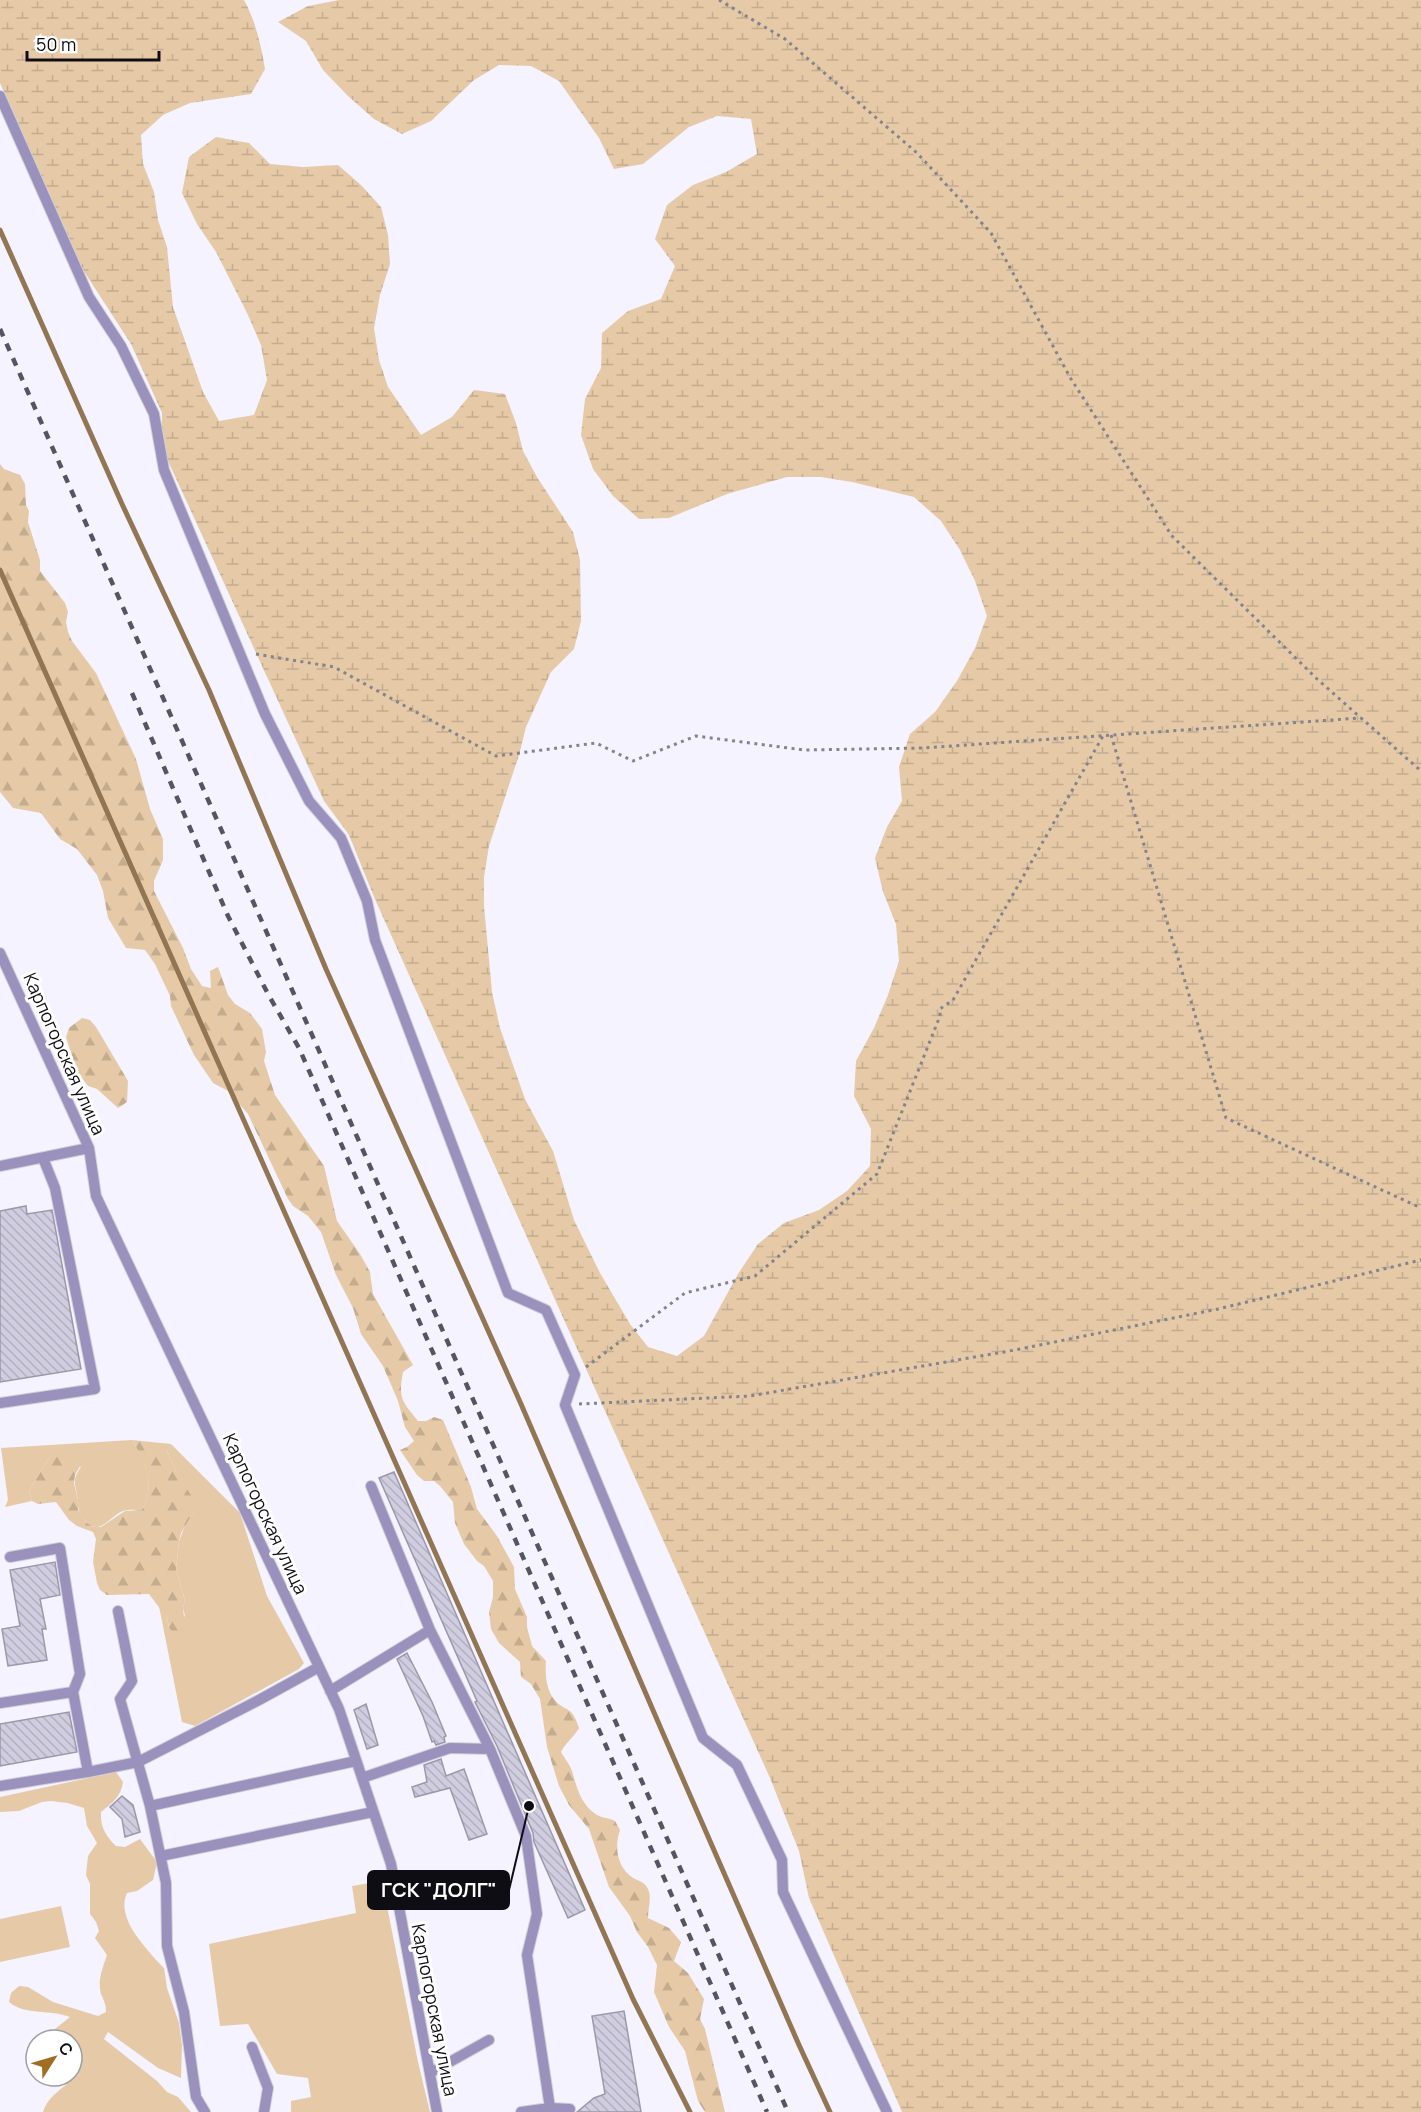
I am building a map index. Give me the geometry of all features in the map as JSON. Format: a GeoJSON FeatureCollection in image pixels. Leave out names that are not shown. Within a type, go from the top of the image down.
{"type":"FeatureCollection","features":[{"type":"Feature","properties":{"kind":"lane"},"geometry":{"type":"LineString","coordinates":[[0,96],[89,297],[121,346],[154,414],[164,470],[265,714],[309,801],[341,838],[367,901],[375,940],[508,1293],[546,1310],[575,1375],[565,1405],[703,1738],[737,1765],[782,1860],[783,1892],[887,2112]]}},
{"type":"Feature","properties":{"kind":"lane","name":"Карпогорская улица"},"geometry":{"type":"LineString","coordinates":[[0,953],[89,1148],[96,1196],[339,1709],[391,1864],[437,2112]]}},
{"type":"Feature","properties":{"kind":"lane"},"geometry":{"type":"LineString","coordinates":[[0,1166],[89,1148]]}},
{"type":"Feature","properties":{"kind":"lane"},"geometry":{"type":"LineString","coordinates":[[0,1403],[95,1389],[55,1188],[43,1158]]}},
{"type":"Feature","properties":{"kind":"lane"},"geometry":{"type":"LineString","coordinates":[[371,1486],[430,1630],[490,1749],[526,1836],[537,1914],[527,1955],[552,2110]]}},
{"type":"Feature","properties":{"kind":"lane"},"geometry":{"type":"LineString","coordinates":[[10,1557],[60,1548],[80,1674],[73,1692],[87,1772]]}},
{"type":"Feature","properties":{"kind":"lane"},"geometry":{"type":"LineString","coordinates":[[118,1611],[132,1681],[120,1699],[150,1806],[161,1856],[166,1883],[167,1946],[184,2012],[196,2097],[205,2112]]}},
{"type":"Feature","properties":{"kind":"lane"},"geometry":{"type":"LineString","coordinates":[[330,1691],[430,1630]]}},
{"type":"Feature","properties":{"kind":"lane"},"geometry":{"type":"LineString","coordinates":[[0,1786],[138,1762],[259,1701],[319,1667]]}},
{"type":"Feature","properties":{"kind":"lane"},"geometry":{"type":"LineString","coordinates":[[0,1703],[73,1692]]}},
{"type":"Feature","properties":{"kind":"lane"},"geometry":{"type":"LineString","coordinates":[[362,1778],[450,1748],[490,1749]]}},
{"type":"Feature","properties":{"kind":"lane"},"geometry":{"type":"LineString","coordinates":[[150,1806],[356,1761]]}},
{"type":"Feature","properties":{"kind":"lane"},"geometry":{"type":"LineString","coordinates":[[161,1856],[373,1812]]}},
{"type":"Feature","properties":{"kind":"lane"},"geometry":{"type":"LineString","coordinates":[[429,2073],[489,2040]]}},
{"type":"Feature","properties":{"kind":"lane"},"geometry":{"type":"LineString","coordinates":[[252,2047],[268,2088],[264,2112]]}},
{"type":"Feature","properties":{"kind":"lane"},"geometry":{"type":"LineString","coordinates":[[521,2112],[570,2109]]}},
{"type":"Feature","properties":{"kind":"path"},"geometry":{"type":"LineString","coordinates":[[720,0],[785,39],[917,153],[991,233],[1071,379],[1172,536],[1317,679],[1421,771]]}},
{"type":"Feature","properties":{"kind":"path"},"geometry":{"type":"LineString","coordinates":[[239,652],[334,668],[496,756],[596,743],[633,761],[696,736],[804,750],[922,748],[1361,718]]}},
{"type":"Feature","properties":{"kind":"path"},"geometry":{"type":"LineString","coordinates":[[1111,735],[1226,1118],[1421,1208]]}},
{"type":"Feature","properties":{"kind":"path"},"geometry":{"type":"LineString","coordinates":[[575,1375],[685,1293],[755,1276],[877,1174],[940,1016],[940,1009],[953,1000],[1102,736]]}},
{"type":"Feature","properties":{"kind":"path"},"geometry":{"type":"LineString","coordinates":[[565,1405],[750,1396],[1015,1350],[1207,1311],[1421,1260]]}},
{"type":"Feature","properties":{"kind":"green space"},"geometry":{"type":"Polygon","coordinates":[[[0,0],[244,0],[258,34],[265,69],[251,94],[190,103],[163,115],[141,135],[143,164],[154,192],[158,220],[167,247],[173,307],[203,392],[219,421],[254,415],[267,380],[261,345],[247,313],[182,193],[189,157],[216,137],[249,143],[270,164],[303,167],[338,165],[381,207],[388,235],[390,264],[380,295],[374,328],[379,360],[388,387],[421,435],[452,417],[474,390],[505,394],[523,451],[573,532],[580,560],[581,621],[574,649],[551,672],[526,727],[489,846],[484,877],[484,906],[492,992],[500,1028],[525,1099],[553,1151],[574,1220],[600,1273],[630,1324],[648,1347],[677,1356],[704,1336],[738,1274],[758,1244],[784,1223],[819,1210],[847,1191],[870,1166],[871,1129],[854,1096],[856,1061],[874,1028],[899,961],[896,924],[883,892],[875,858],[887,827],[902,801],[899,767],[910,734],[935,712],[957,681],[975,648],[987,616],[975,581],[960,550],[941,521],[914,497],[821,477],[787,477],[727,494],[669,518],[639,519],[613,496],[593,469],[581,435],[585,399],[601,368],[602,333],[628,311],[661,299],[675,266],[655,239],[667,205],[693,185],[726,172],[757,154],[751,119],[717,116],[689,127],[643,164],[614,169],[599,138],[559,81],[531,66],[499,65],[474,80],[431,121],[402,134],[374,119],[348,96],[323,70],[306,41],[278,22],[308,6],[339,0],[1421,0],[1421,2112],[902,2112],[809,1898],[799,1851],[770,1778],[374,897],[349,835],[324,801],[162,448],[162,413],[131,344],[76,259],[0,83],[0,0]]]}},
{"type":"Feature","properties":{"kind":"green space"},"geometry":{"type":"Polygon","coordinates":[[[0,464],[4,469],[20,475],[25,484],[26,505],[29,511],[28,522],[40,560],[40,571],[65,603],[68,612],[66,622],[72,641],[96,673],[136,759],[150,809],[163,839],[163,860],[154,881],[154,891],[191,969],[202,986],[211,988],[210,971],[218,967],[228,995],[235,1004],[250,1013],[262,1029],[266,1052],[264,1061],[275,1095],[324,1166],[337,1221],[370,1272],[373,1294],[413,1365],[403,1372],[401,1394],[403,1399],[418,1421],[426,1421],[434,1417],[443,1420],[471,1487],[477,1509],[497,1536],[514,1567],[515,1589],[527,1617],[532,1646],[546,1661],[549,1691],[558,1704],[571,1712],[579,1728],[561,1752],[571,1768],[578,1791],[587,1807],[597,1815],[615,1821],[620,1830],[617,1843],[618,1856],[623,1868],[633,1878],[644,1883],[648,1889],[650,1899],[648,1918],[669,1928],[681,1942],[674,1961],[688,1973],[704,1999],[700,2019],[705,2029],[725,2112],[705,2112],[698,2101],[685,2051],[669,2027],[654,1992],[657,1965],[630,1916],[609,1887],[589,1829],[569,1805],[559,1786],[547,1747],[540,1699],[531,1684],[521,1677],[520,1662],[499,1643],[491,1629],[489,1612],[493,1597],[493,1581],[484,1566],[477,1561],[464,1544],[455,1523],[453,1502],[434,1481],[424,1481],[417,1475],[400,1450],[414,1441],[405,1427],[398,1401],[383,1366],[361,1334],[353,1308],[336,1275],[321,1232],[308,1216],[293,1206],[288,1199],[248,1114],[228,1091],[213,1083],[194,1055],[171,1006],[170,996],[155,964],[145,950],[126,948],[108,918],[103,891],[97,875],[77,849],[60,839],[41,813],[13,808],[0,792],[0,464]]]}},
{"type":"Feature","properties":{"kind":"green space"},"geometry":{"type":"Polygon","coordinates":[[[82,1018],[90,1020],[96,1027],[128,1081],[127,1102],[118,1108],[97,1089],[88,1086],[77,1072],[66,1037],[69,1028],[82,1018]]]}},
{"type":"Feature","properties":{"kind":"green space"},"geometry":{"type":"Polygon","coordinates":[[[132,1440],[148,1474],[148,1492],[142,1510],[123,1511],[99,1527],[89,1525],[78,1507],[75,1480],[81,1467],[49,1458],[29,1491],[32,1501],[5,1507],[8,1500],[1,1448],[132,1440]]]}},
{"type":"Feature","properties":{"kind":"green space"},"geometry":{"type":"Polygon","coordinates":[[[132,1440],[171,1444],[167,1451],[178,1475],[196,1503],[179,1542],[176,1569],[185,1600],[183,1608],[185,1626],[182,1633],[174,1635],[167,1618],[149,1594],[107,1595],[100,1590],[93,1562],[96,1539],[93,1532],[69,1520],[56,1502],[38,1504],[32,1501],[29,1491],[49,1458],[55,1454],[70,1451],[79,1453],[84,1459],[75,1475],[74,1483],[78,1510],[87,1523],[94,1527],[101,1527],[125,1511],[142,1510],[148,1492],[147,1474],[145,1465],[132,1440]]]}},
{"type":"Feature","properties":{"kind":"green space"},"geometry":{"type":"Polygon","coordinates":[[[171,1444],[240,1513],[267,1596],[304,1663],[299,1669],[195,1726],[182,1722],[159,1606],[167,1618],[169,1627],[185,1616],[183,1608],[185,1600],[176,1569],[179,1542],[185,1525],[194,1511],[167,1451],[171,1444]]]}},
{"type":"Feature","properties":{"kind":"green space"},"geometry":{"type":"Polygon","coordinates":[[[116,1772],[123,1782],[115,1799],[101,1812],[102,1822],[107,1835],[116,1846],[125,1847],[140,1839],[157,1862],[153,1880],[137,1891],[127,1893],[125,1912],[139,1939],[164,1968],[167,1988],[179,2023],[182,2045],[181,2078],[158,2068],[108,2032],[104,2039],[157,2081],[167,2092],[178,2097],[191,2112],[43,2112],[49,2100],[62,2088],[84,2088],[84,2028],[56,2028],[70,2017],[30,2011],[9,2002],[11,1993],[19,1986],[28,1987],[53,2002],[98,2016],[106,2012],[100,1984],[107,1955],[95,1938],[99,1931],[90,1914],[90,1884],[86,1875],[88,1856],[97,1843],[87,1826],[84,1808],[51,1801],[19,1811],[0,1812],[0,1797],[116,1772]]]}},
{"type":"Feature","properties":{"kind":"green space"},"geometry":{"type":"Polygon","coordinates":[[[382,1881],[430,2112],[291,2112],[291,2101],[311,2097],[308,2078],[277,2074],[248,2024],[220,2026],[209,1944],[356,1913],[352,1886],[382,1881]]]}},
{"type":"Feature","properties":{"kind":"green space"},"geometry":{"type":"Polygon","coordinates":[[[61,1906],[70,1947],[0,1962],[0,1919],[61,1906]]]}},
{"type":"Feature","properties":{"kind":"building"},"geometry":{"type":"Polygon","coordinates":[[[26,1206],[27,1214],[52,1210],[81,1369],[0,1382],[0,1211],[26,1206]]]}},
{"type":"Feature","properties":{"kind":"building"},"geometry":{"type":"Polygon","coordinates":[[[394,1472],[585,1910],[568,1918],[534,1842],[533,1833],[497,1746],[475,1702],[477,1701],[379,1478],[394,1472]]]}},
{"type":"Feature","properties":{"kind":"building"},"geometry":{"type":"Polygon","coordinates":[[[55,1562],[60,1595],[40,1599],[46,1629],[42,1629],[47,1660],[8,1666],[2,1629],[20,1626],[10,1570],[55,1562]]]}},
{"type":"Feature","properties":{"kind":"building"},"geometry":{"type":"Polygon","coordinates":[[[407,1653],[432,1702],[446,1736],[444,1737],[445,1742],[436,1745],[434,1741],[432,1742],[423,1716],[397,1659],[407,1653]]]}},
{"type":"Feature","properties":{"kind":"building"},"geometry":{"type":"Polygon","coordinates":[[[366,1704],[378,1745],[367,1749],[354,1710],[366,1704]]]}},
{"type":"Feature","properties":{"kind":"building"},"geometry":{"type":"Polygon","coordinates":[[[69,1712],[77,1752],[0,1766],[0,1724],[69,1712]]]}},
{"type":"Feature","properties":{"kind":"building"},"geometry":{"type":"Polygon","coordinates":[[[441,1759],[446,1776],[464,1769],[487,1834],[469,1840],[450,1788],[415,1797],[412,1787],[427,1782],[424,1765],[441,1759]]]}},
{"type":"Feature","properties":{"kind":"building"},"geometry":{"type":"Polygon","coordinates":[[[122,1796],[133,1805],[140,1832],[125,1837],[122,1819],[110,1807],[122,1796]]]}},
{"type":"Feature","properties":{"kind":"building"},"geometry":{"type":"Polygon","coordinates":[[[624,2011],[641,2112],[577,2112],[594,2098],[605,2094],[592,2016],[624,2011]]]}},
{"type":"Feature","properties":{"kind":"waterway"},"geometry":{"type":"LineString","coordinates":[[0,230],[122,504],[209,690],[326,969],[521,1404],[830,2112]]}},
{"type":"Feature","properties":{"kind":"waterway"},"geometry":{"type":"LineString","coordinates":[[0,570],[633,1999],[690,2112]]}},
{"type":"Feature","properties":{"kind":"railway"},"geometry":{"type":"LineString","coordinates":[[0,329],[788,2112]]}},
{"type":"Feature","properties":{"kind":"railway"},"geometry":{"type":"LineString","coordinates":[[132,693],[228,916],[299,1048],[767,2112]]}},
{"type":"Feature","properties":{"kind":"place","name":"ГСК \"ДОЛГ\""},"geometry":{"type":"Point","coordinates":[529,1806]}}]}
